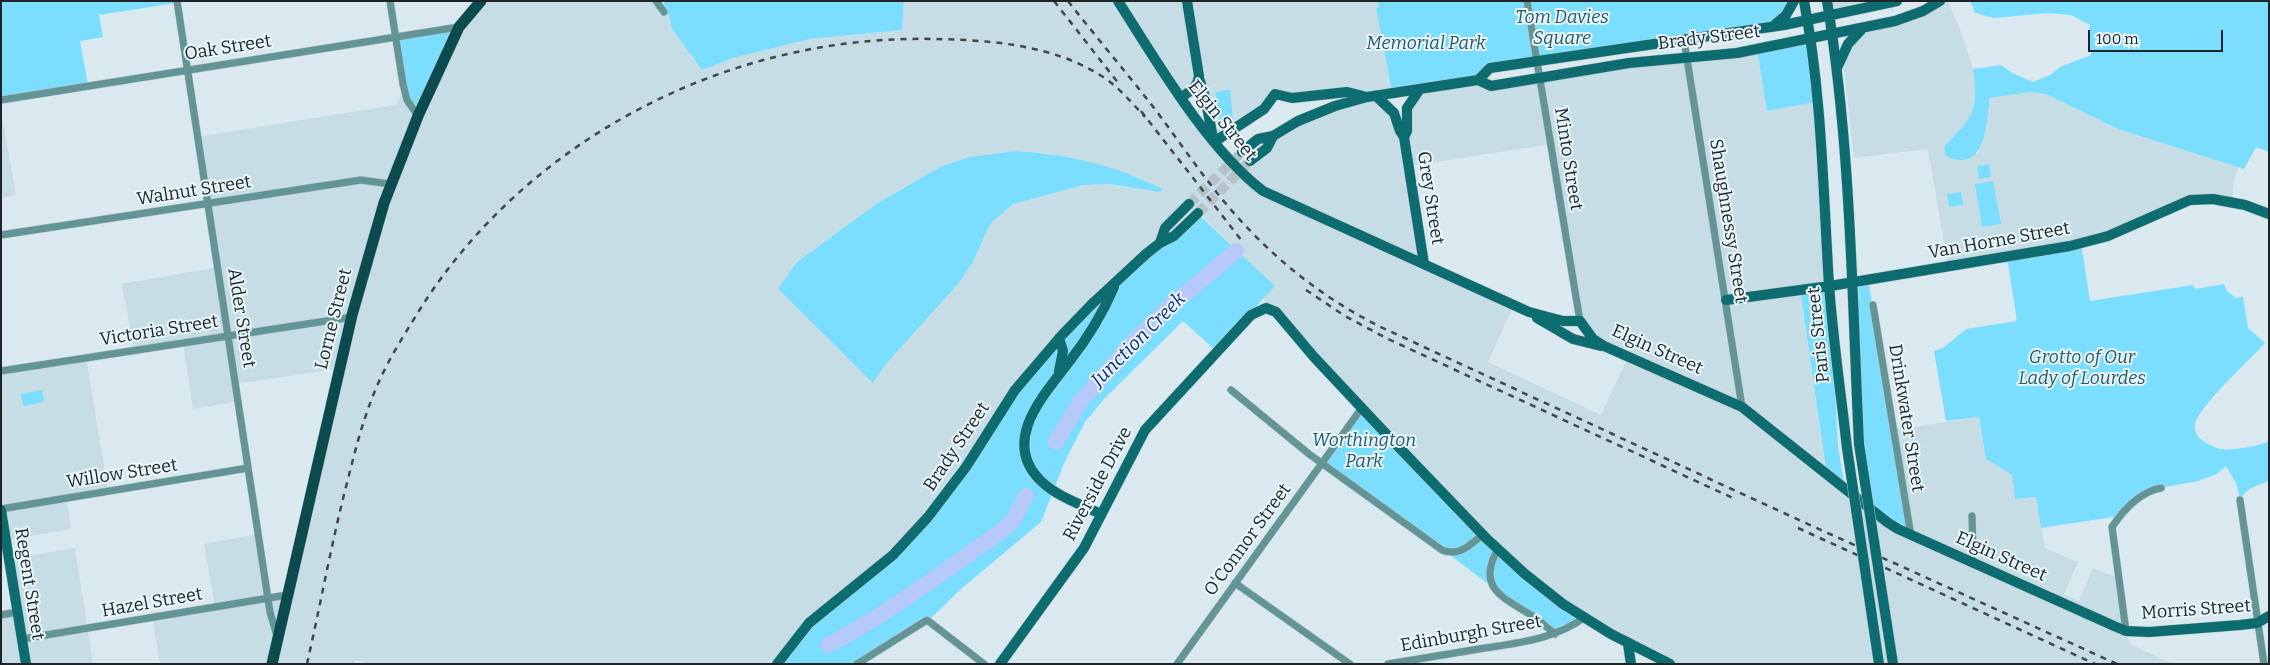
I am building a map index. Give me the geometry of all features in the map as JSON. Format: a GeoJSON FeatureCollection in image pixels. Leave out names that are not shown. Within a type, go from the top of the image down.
{"type":"FeatureCollection","features":[{"type":"Feature","properties":{"kind":"main road","name":"Lorne Street"},"geometry":{"type":"LineString","coordinates":[[272,664],[352,317],[390,184],[418,116],[459,27],[481,1]]}},
{"type":"Feature","properties":{"kind":"main road","name":"Elgin Street"},"geometry":{"type":"LineString","coordinates":[[1118,1],[1214,142],[1244,175],[1263,191],[1377,245],[1424,264],[1529,312],[1563,321],[1580,321],[1593,339],[1604,346],[1742,407],[1887,522],[1911,536],[2126,631]]}},
{"type":"Feature","properties":{"kind":"main road"},"geometry":{"type":"LineString","coordinates":[[1187,1],[1199,78],[1205,97],[1214,142],[1264,109],[1275,94],[1292,98],[1347,92],[1372,97],[1394,113],[1404,137],[1407,131],[1406,108],[1420,89]]}},
{"type":"Feature","properties":{"kind":"main road"},"geometry":{"type":"LineString","coordinates":[[1772,27],[1786,16],[1794,1]]}},
{"type":"Feature","properties":{"kind":"main road","name":"Paris Street"},"geometry":{"type":"LineString","coordinates":[[1804,1],[1812,39],[1825,182],[1830,286],[1847,448],[1879,664]]}},
{"type":"Feature","properties":{"kind":"main road","name":"Paris Street"},"geometry":{"type":"LineString","coordinates":[[1827,1],[1848,186],[1859,444],[1893,664]]}},
{"type":"Feature","properties":{"kind":"main road","name":"Brady Street"},"geometry":{"type":"LineString","coordinates":[[1478,80],[1490,68],[1772,27],[1897,1]]}},
{"type":"Feature","properties":{"kind":"main road","name":"Brady Street"},"geometry":{"type":"LineString","coordinates":[[1242,152],[1258,139],[1273,136],[1315,113],[1372,97],[1478,80],[1492,86],[1629,64],[1737,53],[1895,21],[1923,11],[1940,1]]}},
{"type":"Feature","properties":{"kind":"main road"},"geometry":{"type":"LineString","coordinates":[[1836,69],[1848,44],[1863,28]]}},
{"type":"Feature","properties":{"kind":"main road"},"geometry":{"type":"LineString","coordinates":[[1182,97],[1194,89],[1199,78]]}},
{"type":"Feature","properties":{"kind":"main road","name":"Brady Street"},"geometry":{"type":"LineString","coordinates":[[1250,161],[1267,148],[1273,136]]}},
{"type":"Feature","properties":{"kind":"main road","name":"Grey Street"},"geometry":{"type":"LineString","coordinates":[[1404,137],[1424,264]]}},
{"type":"Feature","properties":{"kind":"main road","name":"Van Horne Street"},"geometry":{"type":"LineString","coordinates":[[1726,300],[1830,286],[2093,241],[2190,200],[2213,199],[2245,205],[2269,214]]}},
{"type":"Feature","properties":{"kind":"main road","name":"Brady Street"},"geometry":{"type":"LineString","coordinates":[[1160,243],[1165,228],[1189,204]]}},
{"type":"Feature","properties":{"kind":"main road","name":"Brady Street"},"geometry":{"type":"LineString","coordinates":[[777,664],[809,623],[893,556],[928,517],[966,467],[1015,390],[1059,338],[1116,282],[1160,243],[1174,236],[1198,213]]}},
{"type":"Feature","properties":{"kind":"main road"},"geometry":{"type":"LineString","coordinates":[[1101,514],[1050,489],[1034,474],[1027,460],[1024,438],[1030,418],[1056,376],[1088,336],[1106,306],[1116,282]]}},
{"type":"Feature","properties":{"kind":"main road","name":"Riverside Drive"},"geometry":{"type":"LineString","coordinates":[[1000,664],[1084,548],[1145,430],[1251,315],[1259,309],[1266,308],[1276,312],[1361,409]]}},
{"type":"Feature","properties":{"kind":"main road"},"geometry":{"type":"LineString","coordinates":[[1529,312],[1573,339],[1594,346],[1604,346]]}},
{"type":"Feature","properties":{"kind":"main road"},"geometry":{"type":"LineString","coordinates":[[1056,376],[1063,351],[1059,338]]}},
{"type":"Feature","properties":{"kind":"main road"},"geometry":{"type":"LineString","coordinates":[[1361,409],[1498,549],[1546,591],[1628,644],[1670,664]]}},
{"type":"Feature","properties":{"kind":"main road","name":"Regent Street"},"geometry":{"type":"LineString","coordinates":[[1,509],[26,664]]}},
{"type":"Feature","properties":{"kind":"main road"},"geometry":{"type":"LineString","coordinates":[[2256,623],[2269,616]]}},
{"type":"Feature","properties":{"kind":"main road","name":"Morris Street"},"geometry":{"type":"LineString","coordinates":[[2126,631],[2150,632],[2256,623]]}},
{"type":"Feature","properties":{"kind":"main road"},"geometry":{"type":"LineString","coordinates":[[1628,644],[1631,664]]}},
{"type":"Feature","properties":{"kind":"street","name":"Alder Street"},"geometry":{"type":"LineString","coordinates":[[177,1],[248,468],[269,598],[278,639]]}},
{"type":"Feature","properties":{"kind":"street"},"geometry":{"type":"LineString","coordinates":[[390,1],[405,95],[418,116]]}},
{"type":"Feature","properties":{"kind":"street"},"geometry":{"type":"LineString","coordinates":[[656,1],[664,12]]}},
{"type":"Feature","properties":{"kind":"street","name":"Minto Street"},"geometry":{"type":"LineString","coordinates":[[1527,1],[1580,321]]}},
{"type":"Feature","properties":{"kind":"street","name":"Oak Street"},"geometry":{"type":"LineString","coordinates":[[1,100],[459,27]]}},
{"type":"Feature","properties":{"kind":"street","name":"Shaughnessy Street"},"geometry":{"type":"LineString","coordinates":[[1684,40],[1742,407]]}},
{"type":"Feature","properties":{"kind":"street","name":"Walnut Street"},"geometry":{"type":"LineString","coordinates":[[1,235],[361,180],[390,184]]}},
{"type":"Feature","properties":{"kind":"street","name":"Drinkwater Street"},"geometry":{"type":"LineString","coordinates":[[1873,305],[1911,536]]}},
{"type":"Feature","properties":{"kind":"street","name":"Victoria Street"},"geometry":{"type":"LineString","coordinates":[[1,371],[352,317]]}},
{"type":"Feature","properties":{"kind":"street"},"geometry":{"type":"LineString","coordinates":[[1231,390],[1322,464],[1449,553],[1460,551],[1483,534]]}},
{"type":"Feature","properties":{"kind":"street","name":"O'Connor Street"},"geometry":{"type":"LineString","coordinates":[[1177,664],[1361,409]]}},
{"type":"Feature","properties":{"kind":"street","name":"Willow Street"},"geometry":{"type":"LineString","coordinates":[[1,509],[248,468]]}},
{"type":"Feature","properties":{"kind":"street"},"geometry":{"type":"LineString","coordinates":[[2126,631],[2112,527],[2138,498],[2149,491],[2161,488]]}},
{"type":"Feature","properties":{"kind":"street"},"geometry":{"type":"LineString","coordinates":[[2240,500],[2256,623],[2264,664]]}},
{"type":"Feature","properties":{"kind":"street"},"geometry":{"type":"LineString","coordinates":[[1970,561],[1973,552],[1972,516]]}},
{"type":"Feature","properties":{"kind":"street"},"geometry":{"type":"LineString","coordinates":[[1498,549],[1489,567],[1492,586],[1497,593],[1556,634]]}},
{"type":"Feature","properties":{"kind":"street"},"geometry":{"type":"LineString","coordinates":[[1235,583],[1350,664]]}},
{"type":"Feature","properties":{"kind":"street","name":"Hazel Street"},"geometry":{"type":"LineString","coordinates":[[22,639],[287,595]]}},
{"type":"Feature","properties":{"kind":"street"},"geometry":{"type":"LineString","coordinates":[[1,615],[18,612]]}},
{"type":"Feature","properties":{"kind":"street","name":"Edinburgh Street"},"geometry":{"type":"LineString","coordinates":[[1388,664],[1531,640],[1556,634],[1572,627],[1585,617]]}},
{"type":"Feature","properties":{"kind":"street"},"geometry":{"type":"LineString","coordinates":[[857,664],[928,620],[984,664]]}},
{"type":"Feature","properties":{"kind":"street","name":"Morris Street"},"geometry":{"type":"LineString","coordinates":[[2256,623],[2269,621]]}},
{"type":"Feature","properties":{"kind":"shaded area"},"geometry":{"type":"Polygon","coordinates":[[[482,1],[655,1],[669,16],[672,29],[702,70],[733,58],[810,39],[902,30],[904,1],[1116,1],[1165,77],[1213,143],[1242,171],[1268,148],[1273,136],[1286,128],[1316,114],[1368,97],[1348,91],[1292,97],[1275,93],[1263,108],[1214,140],[1195,55],[1187,1],[1378,1],[1379,7],[1376,8],[1392,92],[1376,95],[1394,113],[1399,131],[1405,137],[1407,131],[1407,108],[1421,88],[1478,79],[1491,86],[1629,64],[1737,54],[1757,50],[1767,110],[1816,102],[1824,183],[1829,285],[1800,290],[1827,475],[1891,520],[1914,533],[1893,430],[1979,417],[1986,459],[2012,475],[2015,499],[2036,497],[2045,548],[2078,562],[2064,594],[2079,601],[2093,568],[2116,577],[2122,620],[2130,644],[2173,664],[1672,664],[1661,659],[1611,633],[1563,603],[1509,559],[1361,408],[1263,299],[1274,286],[1203,217],[1186,205],[1165,227],[1159,242],[1091,304],[1030,369],[998,413],[940,501],[906,542],[821,610],[790,643],[775,664],[371,664],[355,660],[354,664],[160,664],[152,617],[215,606],[204,544],[259,534],[269,597],[288,594],[341,368],[237,384],[239,401],[193,409],[183,342],[134,349],[122,284],[219,267],[197,137],[389,106],[396,104],[405,90],[408,101],[419,116],[460,27],[482,1]],[[1551,144],[1410,166],[1425,264],[1514,304],[1488,362],[1601,415],[1629,355],[1604,346],[1594,338],[1580,321],[1551,144]],[[1017,151],[969,157],[940,167],[876,204],[797,262],[778,289],[873,382],[885,365],[959,283],[973,262],[990,224],[1013,204],[1084,185],[1109,184],[1161,192],[1163,189],[1138,177],[1086,161],[1046,153],[1017,151]]]}},
{"type":"Feature","properties":{"kind":"shaded area"},"geometry":{"type":"Polygon","coordinates":[[[1118,1],[1186,1],[1198,76],[1182,96],[1118,1]]]}},
{"type":"Feature","properties":{"kind":"shaded area"},"geometry":{"type":"Polygon","coordinates":[[[1828,1],[1894,1],[1830,16],[1828,1]]]}},
{"type":"Feature","properties":{"kind":"shaded area"},"geometry":{"type":"Polygon","coordinates":[[[1942,1],[1948,1],[1963,37],[1973,69],[1976,95],[1972,116],[1944,147],[1978,154],[1987,120],[1990,98],[2030,92],[2046,94],[2118,129],[2238,167],[2234,180],[2232,202],[2190,199],[2119,231],[1948,266],[1928,149],[1854,158],[1844,68],[1845,54],[1855,36],[1942,1]]]}},
{"type":"Feature","properties":{"kind":"shaded area"},"geometry":{"type":"Polygon","coordinates":[[[1,111],[16,195],[1,198],[1,111]]]}},
{"type":"Feature","properties":{"kind":"shaded area"},"geometry":{"type":"Polygon","coordinates":[[[86,357],[108,491],[66,498],[71,529],[7,540],[1,515],[1,370],[86,357]]]}},
{"type":"Feature","properties":{"kind":"shaded area"},"geometry":{"type":"Polygon","coordinates":[[[75,548],[93,664],[1,664],[1,614],[18,612],[10,559],[75,548]]]}},
{"type":"Feature","properties":{"kind":"green space"},"geometry":{"type":"Polygon","coordinates":[[[1,1],[176,1],[176,3],[99,15],[103,37],[80,41],[88,85],[1,99],[1,1]]]}},
{"type":"Feature","properties":{"kind":"green space"},"geometry":{"type":"Polygon","coordinates":[[[666,1],[904,1],[902,30],[810,39],[733,58],[702,70],[672,29],[669,16],[661,6],[666,1]]]}},
{"type":"Feature","properties":{"kind":"green space"},"geometry":{"type":"Polygon","coordinates":[[[1378,1],[1793,1],[1771,26],[1490,68],[1478,79],[1392,92],[1376,8],[1379,7],[1378,1]]]}},
{"type":"Feature","properties":{"kind":"green space"},"geometry":{"type":"Polygon","coordinates":[[[1970,1],[2269,1],[2269,152],[2256,147],[2244,169],[2118,129],[2046,94],[2030,92],[1990,98],[1985,133],[1976,153],[1969,158],[1959,160],[1946,156],[1944,147],[1962,128],[1972,113],[1975,96],[1973,69],[2001,65],[2012,73],[2033,82],[2050,75],[2060,67],[2091,55],[2088,36],[2090,25],[2071,15],[2048,13],[1994,18],[1975,13],[1970,1]]]}},
{"type":"Feature","properties":{"kind":"green space"},"geometry":{"type":"Polygon","coordinates":[[[458,26],[419,116],[408,101],[397,36],[458,26]]]}},
{"type":"Feature","properties":{"kind":"green space"},"geometry":{"type":"Polygon","coordinates":[[[1811,40],[1816,102],[1767,111],[1757,50],[1811,40]]]}},
{"type":"Feature","properties":{"kind":"green space"},"geometry":{"type":"Polygon","coordinates":[[[1230,90],[1233,119],[1220,121],[1215,92],[1230,90]]]}},
{"type":"Feature","properties":{"kind":"green space"},"geometry":{"type":"Polygon","coordinates":[[[1017,151],[1055,155],[1092,162],[1128,174],[1163,189],[1161,192],[1109,184],[1084,185],[1013,204],[990,224],[973,262],[959,283],[885,365],[873,383],[778,289],[797,262],[876,204],[940,167],[969,157],[1017,151]]]}},
{"type":"Feature","properties":{"kind":"green space"},"geometry":{"type":"Polygon","coordinates":[[[1989,164],[1991,177],[1979,179],[1977,166],[1989,164]]]}},
{"type":"Feature","properties":{"kind":"green space"},"geometry":{"type":"Polygon","coordinates":[[[1993,181],[2001,224],[1982,227],[1975,184],[1993,181]]]}},
{"type":"Feature","properties":{"kind":"green space"},"geometry":{"type":"Polygon","coordinates":[[[1961,192],[1963,205],[1949,207],[1947,194],[1961,192]]]}},
{"type":"Feature","properties":{"kind":"green space"},"geometry":{"type":"Polygon","coordinates":[[[1198,214],[1275,286],[1216,351],[1183,321],[1105,398],[1085,422],[1065,461],[1041,522],[961,589],[929,620],[858,664],[775,664],[790,643],[906,542],[1061,335],[1198,214]]]}},
{"type":"Feature","properties":{"kind":"green space","name":"Grotto of Our Lady of Lourdes"},"geometry":{"type":"Polygon","coordinates":[[[2081,244],[2090,301],[2193,285],[2195,289],[2224,284],[2227,291],[2236,298],[2243,297],[2248,328],[2265,343],[2205,407],[2198,417],[2195,430],[2199,438],[2211,446],[2220,449],[2245,448],[2269,441],[2269,481],[2249,489],[2240,499],[2236,483],[2226,466],[2217,474],[2198,481],[2149,490],[2119,516],[2041,528],[2036,497],[2015,499],[2012,475],[1986,459],[1979,417],[1946,421],[1934,351],[1943,348],[1966,329],[2017,321],[2007,257],[2081,244]]]}},
{"type":"Feature","properties":{"kind":"green space"},"geometry":{"type":"Polygon","coordinates":[[[1859,279],[1868,279],[1893,430],[1915,533],[1891,520],[1874,506],[1863,437],[1858,307],[1859,279]]]}},
{"type":"Feature","properties":{"kind":"green space"},"geometry":{"type":"Polygon","coordinates":[[[1829,285],[1838,446],[1845,489],[1827,475],[1800,289],[1829,285]]]}},
{"type":"Feature","properties":{"kind":"green space"},"geometry":{"type":"Polygon","coordinates":[[[42,390],[44,402],[23,406],[21,394],[42,390]]]}},
{"type":"Feature","properties":{"kind":"green space","name":"Worthington Park"},"geometry":{"type":"Polygon","coordinates":[[[1361,408],[1483,533],[1585,616],[1554,634],[1442,549],[1322,463],[1361,408]]]}},
{"type":"Feature","properties":{"kind":"waterway","name":"Junction Creek"},"geometry":{"type":"LineString","coordinates":[[1056,442],[1080,402],[1135,340],[1172,304],[1236,251]]}},
{"type":"Feature","properties":{"kind":"waterway","name":"Junction Creek"},"geometry":{"type":"LineString","coordinates":[[828,645],[893,607],[996,535],[1012,522],[1026,496]]}},
{"type":"Feature","properties":{"kind":"tunnel"},"geometry":{"type":"LineString","coordinates":[[1189,204],[1242,152]]}},
{"type":"Feature","properties":{"kind":"tunnel"},"geometry":{"type":"LineString","coordinates":[[1198,213],[1250,161]]}},
{"type":"Feature","properties":{"kind":"railway"},"geometry":{"type":"LineString","coordinates":[[1054,1],[1119,84]]}},
{"type":"Feature","properties":{"kind":"railway"},"geometry":{"type":"LineString","coordinates":[[1068,1],[1154,108],[1204,177],[1239,219],[1296,273],[1361,317],[1788,515],[2117,664]]}},
{"type":"Feature","properties":{"kind":"railway"},"geometry":{"type":"LineString","coordinates":[[307,664],[354,455],[368,409],[387,365],[422,306],[467,245],[520,191],[579,145],[644,106],[713,76],[785,55],[859,42],[935,39],[978,41],[1020,46],[1041,51],[1081,65],[1107,79],[1145,117]]}},
{"type":"Feature","properties":{"kind":"railway"},"geometry":{"type":"LineString","coordinates":[[1141,111],[1242,241]]}},
{"type":"Feature","properties":{"kind":"railway"},"geometry":{"type":"LineString","coordinates":[[1306,290],[1345,316],[1386,338],[1735,499]]}},
{"type":"Feature","properties":{"kind":"railway"},"geometry":{"type":"LineString","coordinates":[[1798,528],[2095,664]]}},
{"type":"Feature","properties":{"kind":"park label","name":"Tom Davies Square"},"geometry":{"type":"Point","coordinates":[1562,28]}},
{"type":"Feature","properties":{"kind":"park label","name":"Memorial Park"},"geometry":{"type":"Point","coordinates":[1426,44]}}]}
